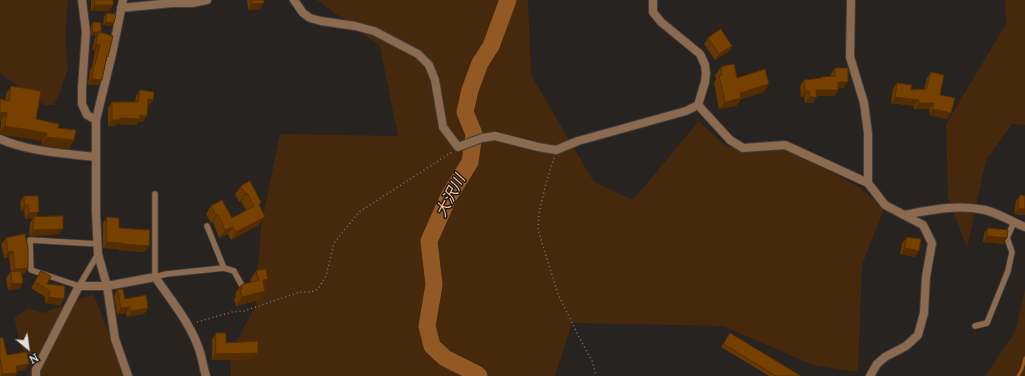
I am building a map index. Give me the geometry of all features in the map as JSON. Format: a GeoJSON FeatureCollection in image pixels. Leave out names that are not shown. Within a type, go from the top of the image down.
{"type":"FeatureCollection","features":[{"type":"Feature","properties":{"kind":"street"},"geometry":{"type":"LineString","coordinates":[[82,0],[86,32],[82,104],[87,115],[96,120]]}},
{"type":"Feature","properties":{"kind":"street"},"geometry":{"type":"LineString","coordinates":[[128,376],[115,339],[107,286],[98,254],[95,157],[96,120],[122,4],[192,4],[207,0]]}},
{"type":"Feature","properties":{"kind":"street"},"geometry":{"type":"LineString","coordinates":[[294,0],[302,14],[310,18],[374,31],[418,54],[429,64],[435,80],[443,127],[458,147],[482,138],[495,136],[556,150],[578,141],[686,111],[698,105],[705,82],[705,65],[700,54],[661,22],[653,12],[653,0]]}},
{"type":"Feature","properties":{"kind":"street"},"geometry":{"type":"LineString","coordinates":[[851,0],[850,57],[864,103],[868,133],[868,182]]}},
{"type":"Feature","properties":{"kind":"street"},"geometry":{"type":"LineString","coordinates":[[698,105],[730,140],[743,148],[785,145],[868,182],[885,205],[923,225],[932,243],[926,277],[924,313],[918,335],[906,346],[885,357],[876,364],[870,376]]}},
{"type":"Feature","properties":{"kind":"street"},"geometry":{"type":"LineString","coordinates":[[0,139],[9,143],[95,157]]}},
{"type":"Feature","properties":{"kind":"street"},"geometry":{"type":"LineString","coordinates":[[904,215],[940,208],[962,207],[986,210],[1025,227]]}},
{"type":"Feature","properties":{"kind":"street"},"geometry":{"type":"LineString","coordinates":[[36,376],[36,370],[80,286],[107,286],[156,277],[188,325],[199,349],[206,376]]}},
{"type":"Feature","properties":{"kind":"lane"},"geometry":{"type":"LineString","coordinates":[[155,194],[156,277],[166,274],[224,268],[234,271],[241,284]]}},
{"type":"Feature","properties":{"kind":"lane"},"geometry":{"type":"LineString","coordinates":[[975,326],[987,323],[1008,271],[1012,252],[1007,238],[1014,222]]}},
{"type":"Feature","properties":{"kind":"lane"},"geometry":{"type":"LineString","coordinates":[[207,226],[224,268]]}},
{"type":"Feature","properties":{"kind":"lane"},"geometry":{"type":"LineString","coordinates":[[98,244],[30,240],[32,270],[80,286],[98,254]]}},
{"type":"Feature","properties":{"kind":"path"},"geometry":{"type":"LineString","coordinates":[[188,325],[232,312],[244,311],[300,292],[311,292],[318,289],[326,276],[334,243],[359,212],[452,153],[458,147]]}},
{"type":"Feature","properties":{"kind":"path"},"geometry":{"type":"LineString","coordinates":[[556,150],[541,205],[538,230],[558,294],[592,361],[596,376]]}},
{"type":"Feature","properties":{"kind":"shaded area"},"geometry":{"type":"Polygon","coordinates":[[[0,0],[68,0],[65,40],[68,67],[61,90],[54,105],[44,105],[0,73],[0,0]]]}},
{"type":"Feature","properties":{"kind":"shaded area"},"geometry":{"type":"Polygon","coordinates":[[[317,0],[528,0],[531,75],[594,182],[633,200],[699,121],[727,147],[782,146],[859,187],[884,209],[862,265],[858,372],[813,365],[723,326],[572,323],[555,376],[231,376],[230,353],[255,307],[261,226],[280,134],[398,136],[380,46],[317,0]]]}},
{"type":"Feature","properties":{"kind":"shaded area"},"geometry":{"type":"Polygon","coordinates":[[[1005,0],[1025,0],[1025,125],[1012,124],[986,160],[967,248],[948,198],[946,124],[1006,24],[1005,0]]]}},
{"type":"Feature","properties":{"kind":"shaded area"},"geometry":{"type":"Polygon","coordinates":[[[1025,290],[1025,376],[985,376],[1015,332],[1025,290]]]}},
{"type":"Feature","properties":{"kind":"shaded area"},"geometry":{"type":"Polygon","coordinates":[[[93,294],[127,376],[29,376],[31,366],[23,351],[14,318],[28,308],[43,313],[93,294]]]}},
{"type":"Feature","properties":{"kind":"building"},"geometry":{"type":"Polygon","coordinates":[[[95,0],[113,0],[113,5],[95,5],[95,0]]]}},
{"type":"Feature","properties":{"kind":"building"},"geometry":{"type":"Polygon","coordinates":[[[252,0],[264,0],[264,3],[252,4],[252,0]]]}},
{"type":"Feature","properties":{"kind":"building"},"geometry":{"type":"Polygon","coordinates":[[[107,13],[116,14],[114,23],[106,22],[107,13]]]}},
{"type":"Feature","properties":{"kind":"building"},"geometry":{"type":"Polygon","coordinates":[[[93,22],[101,23],[101,32],[93,32],[93,22]]]}},
{"type":"Feature","properties":{"kind":"building"},"geometry":{"type":"Polygon","coordinates":[[[721,29],[732,46],[719,54],[708,38],[721,29]]]}},
{"type":"Feature","properties":{"kind":"building"},"geometry":{"type":"Polygon","coordinates":[[[99,32],[113,36],[102,80],[92,79],[94,64],[100,45],[96,44],[99,32]]]}},
{"type":"Feature","properties":{"kind":"building"},"geometry":{"type":"Polygon","coordinates":[[[734,64],[737,78],[765,69],[769,84],[740,93],[741,98],[725,102],[719,75],[722,75],[721,67],[734,64]]]}},
{"type":"Feature","properties":{"kind":"building"},"geometry":{"type":"Polygon","coordinates":[[[835,68],[848,68],[848,82],[838,82],[838,90],[816,90],[817,97],[810,97],[809,91],[805,91],[804,80],[835,76],[835,68]]]}},
{"type":"Feature","properties":{"kind":"building"},"geometry":{"type":"Polygon","coordinates":[[[931,72],[944,75],[940,95],[955,98],[951,113],[933,109],[934,103],[919,103],[919,100],[895,97],[897,83],[912,85],[911,90],[926,89],[931,72]]]}},
{"type":"Feature","properties":{"kind":"building"},"geometry":{"type":"Polygon","coordinates":[[[11,86],[41,91],[36,119],[59,124],[58,128],[76,130],[74,140],[46,137],[47,133],[5,126],[7,113],[0,112],[0,99],[9,101],[11,86]]]}},
{"type":"Feature","properties":{"kind":"building"},"geometry":{"type":"Polygon","coordinates":[[[140,90],[154,92],[153,100],[148,99],[147,116],[140,115],[140,119],[120,118],[120,120],[112,120],[112,102],[138,102],[140,90]]]}},
{"type":"Feature","properties":{"kind":"building"},"geometry":{"type":"Polygon","coordinates":[[[250,181],[261,202],[259,205],[265,217],[236,232],[233,227],[225,230],[218,214],[216,215],[211,206],[222,200],[232,218],[254,206],[247,193],[245,194],[241,186],[250,181]]]}},
{"type":"Feature","properties":{"kind":"building"},"geometry":{"type":"Polygon","coordinates":[[[1020,195],[1025,196],[1025,209],[1018,208],[1020,195]]]}},
{"type":"Feature","properties":{"kind":"building"},"geometry":{"type":"Polygon","coordinates":[[[24,196],[38,196],[39,212],[29,213],[28,205],[25,205],[24,196]]]}},
{"type":"Feature","properties":{"kind":"building"},"geometry":{"type":"Polygon","coordinates":[[[63,216],[63,229],[33,230],[34,217],[63,216]]]}},
{"type":"Feature","properties":{"kind":"building"},"geometry":{"type":"Polygon","coordinates":[[[107,217],[119,218],[119,228],[150,230],[149,246],[107,242],[107,217]]]}},
{"type":"Feature","properties":{"kind":"building"},"geometry":{"type":"Polygon","coordinates":[[[988,228],[1008,230],[1007,238],[987,236],[988,228]]]}},
{"type":"Feature","properties":{"kind":"building"},"geometry":{"type":"Polygon","coordinates":[[[25,234],[28,248],[28,268],[15,269],[13,251],[8,252],[6,238],[25,234]]]}},
{"type":"Feature","properties":{"kind":"building"},"geometry":{"type":"Polygon","coordinates":[[[907,237],[921,239],[919,251],[905,248],[907,237]]]}},
{"type":"Feature","properties":{"kind":"building"},"geometry":{"type":"Polygon","coordinates":[[[266,269],[268,279],[263,280],[265,291],[242,297],[240,290],[242,289],[241,285],[259,280],[256,271],[266,269]]]}},
{"type":"Feature","properties":{"kind":"building"},"geometry":{"type":"Polygon","coordinates":[[[21,271],[23,283],[12,284],[11,272],[21,271]]]}},
{"type":"Feature","properties":{"kind":"building"},"geometry":{"type":"Polygon","coordinates":[[[41,271],[51,276],[47,284],[65,286],[64,299],[49,297],[50,291],[35,282],[41,271]]]}},
{"type":"Feature","properties":{"kind":"building"},"geometry":{"type":"Polygon","coordinates":[[[118,289],[123,289],[125,299],[146,295],[148,308],[131,311],[130,307],[121,308],[118,289]]]}},
{"type":"Feature","properties":{"kind":"building"},"geometry":{"type":"Polygon","coordinates":[[[216,333],[226,333],[226,343],[258,341],[258,353],[216,354],[216,333]]]}},
{"type":"Feature","properties":{"kind":"building"},"geometry":{"type":"Polygon","coordinates":[[[730,333],[801,376],[776,376],[724,344],[730,333]]]}},
{"type":"Feature","properties":{"kind":"building"},"geometry":{"type":"Polygon","coordinates":[[[0,338],[3,338],[7,355],[27,352],[29,364],[16,366],[17,373],[3,374],[0,358],[0,338]]]}},
{"type":"Feature","properties":{"kind":"waterway","name":"大沢川"},"geometry":{"type":"LineString","coordinates":[[479,376],[445,358],[432,346],[427,326],[434,285],[429,241],[449,196],[470,162],[474,134],[465,112],[470,90],[480,63],[491,46],[508,0]]}},
{"type":"Feature","properties":{"kind":"waterway"},"geometry":{"type":"LineString","coordinates":[[1018,376],[1025,358]]}}]}
